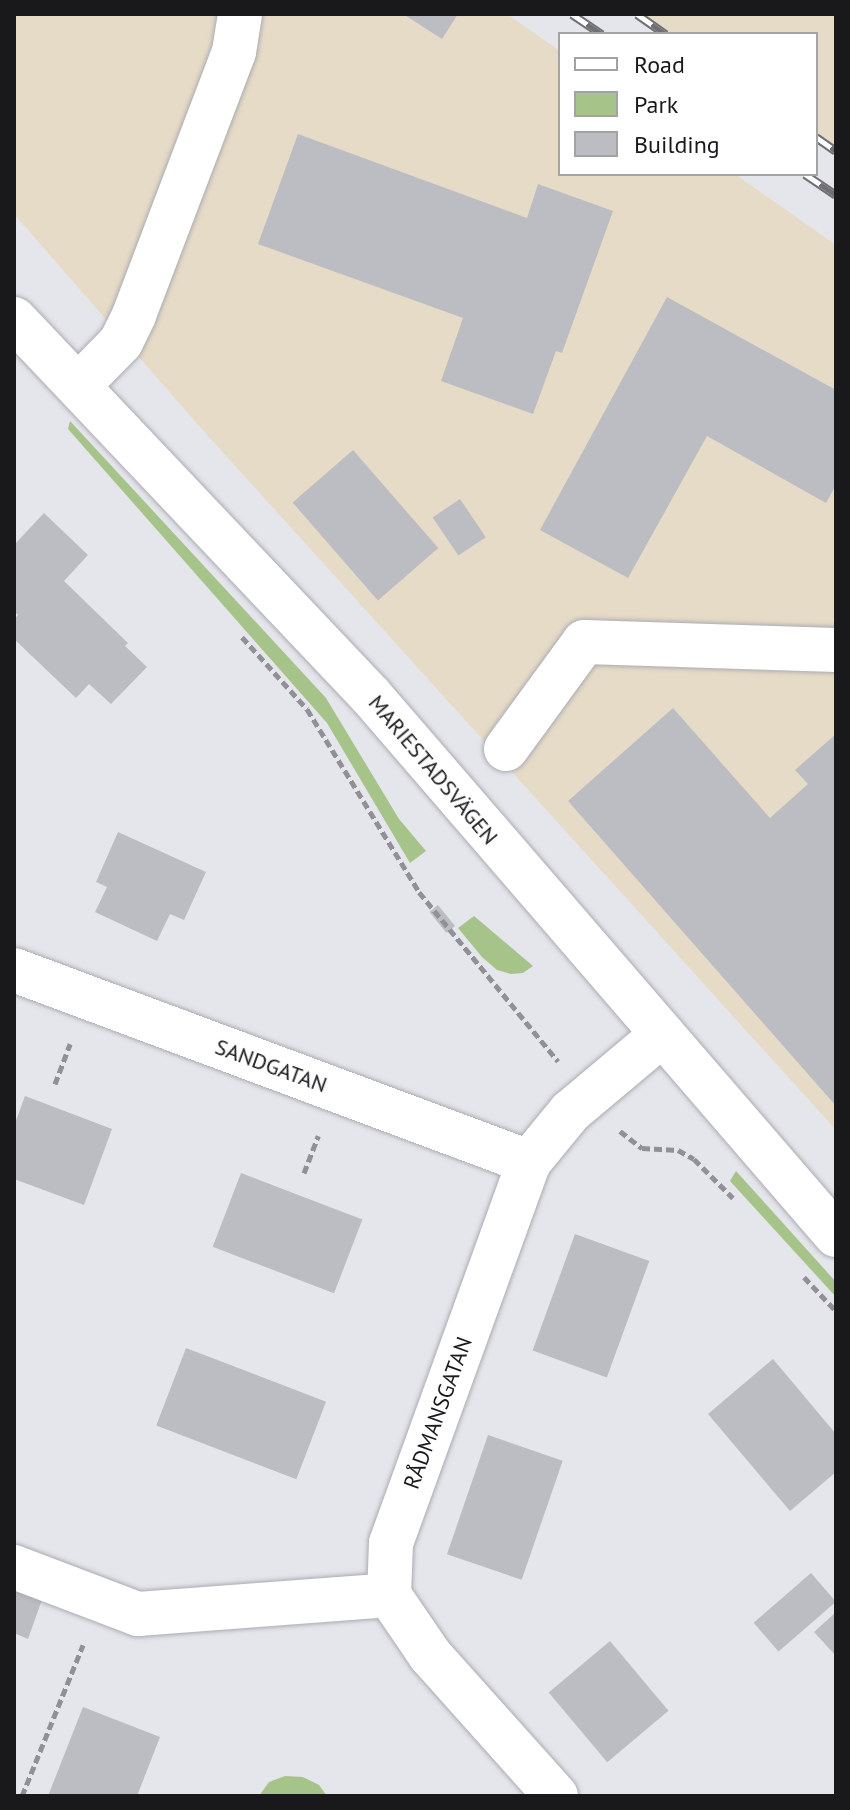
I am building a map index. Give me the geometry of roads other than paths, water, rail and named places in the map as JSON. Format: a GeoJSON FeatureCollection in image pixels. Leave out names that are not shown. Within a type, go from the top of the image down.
{"type":"FeatureCollection","features":[{"type":"Feature","properties":{"kind":"street"},"geometry":{"type":"LineString","coordinates":[[79,385],[121,342],[134,315],[234,52],[240,14]]}},
{"type":"Feature","properties":{"kind":"street","name":"MARIESTADSVÄGEN"},"geometry":{"type":"LineString","coordinates":[[14,319],[371,696],[516,869],[836,1235]]}},
{"type":"Feature","properties":{"kind":"street"},"geometry":{"type":"LineString","coordinates":[[506,749],[584,642],[836,650]]}},
{"type":"Feature","properties":{"kind":"street","name":"SANDGATAN"},"geometry":{"type":"LineString","coordinates":[[14,970],[529,1162]]}},
{"type":"Feature","properties":{"kind":"street","name":"RÅDMANSGATAN"},"geometry":{"type":"LineString","coordinates":[[389,1595],[391,1543],[529,1162],[570,1112],[663,1034]]}},
{"type":"Feature","properties":{"kind":"street"},"geometry":{"type":"LineString","coordinates":[[14,1567],[138,1614],[389,1595],[430,1655],[556,1796]]}},
{"type":"Feature","properties":{"kind":"railway"},"geometry":{"type":"LineString","coordinates":[[572,14],[599,32]]}},
{"type":"Feature","properties":{"kind":"railway"},"geometry":{"type":"LineString","coordinates":[[637,14],[663,32]]}},
{"type":"Feature","properties":{"kind":"railway"},"geometry":{"type":"LineString","coordinates":[[818,138],[836,151]]}},
{"type":"Feature","properties":{"kind":"railway"},"geometry":{"type":"LineString","coordinates":[[808,176],[836,195]]}}]}
